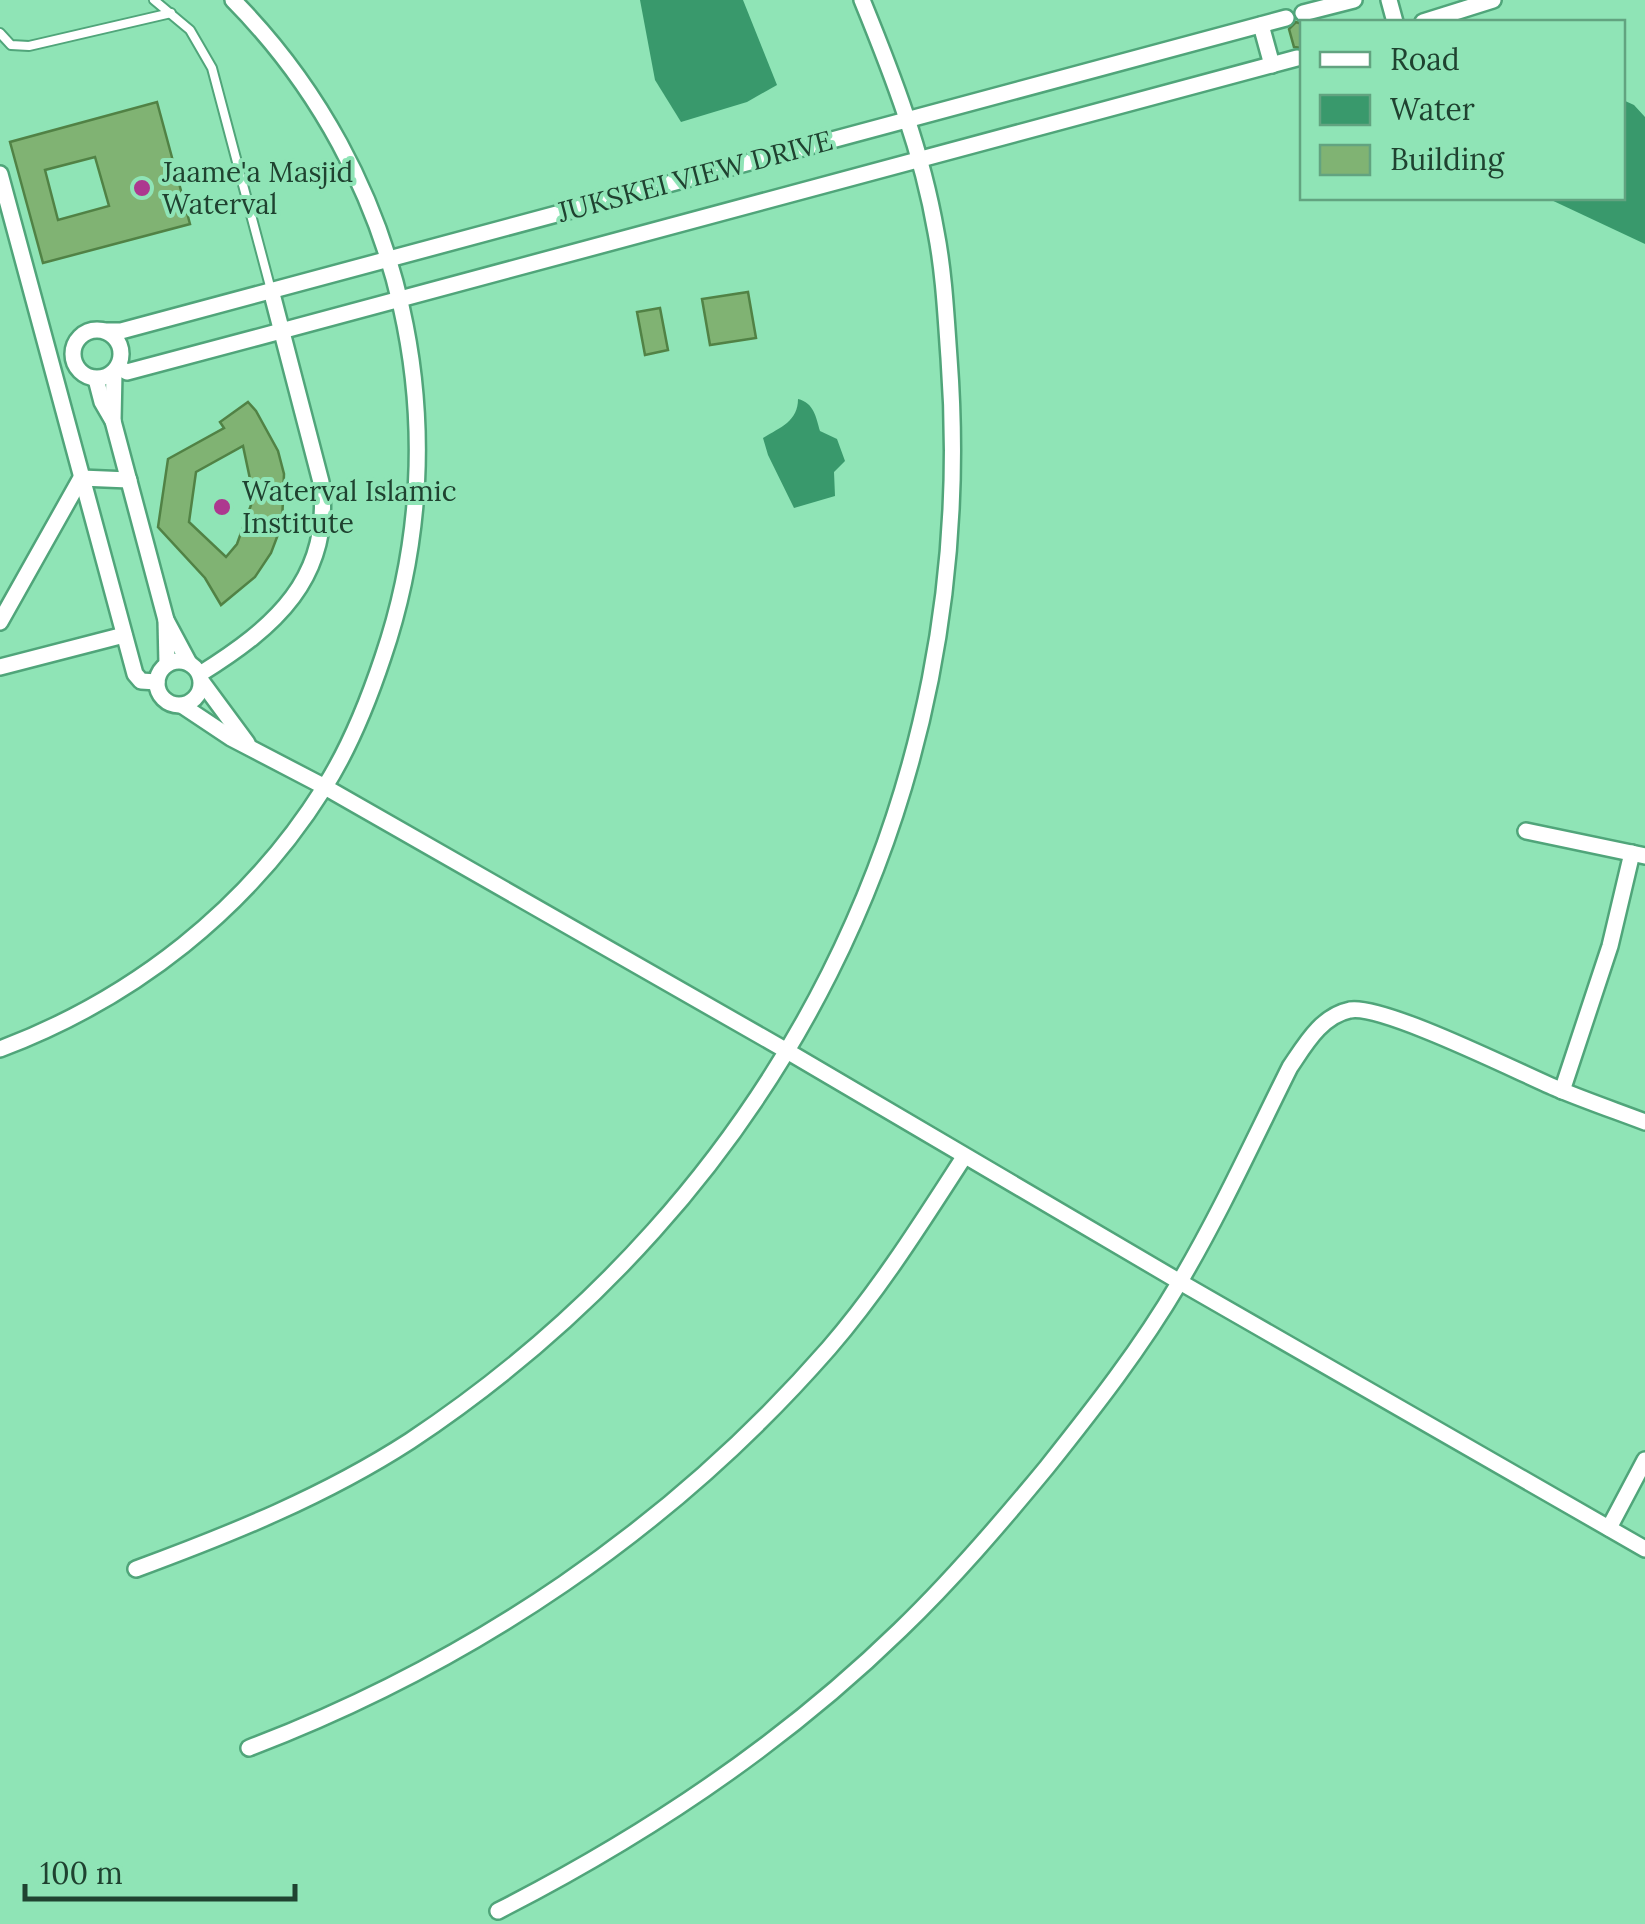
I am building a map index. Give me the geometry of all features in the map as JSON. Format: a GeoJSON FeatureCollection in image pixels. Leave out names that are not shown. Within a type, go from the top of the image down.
{"type":"FeatureCollection","features":[{"type":"Feature","properties":{"kind":"street"},"geometry":{"type":"LineString","coordinates":[[0,1049],[71,1018],[130,984],[184,946],[252,883],[325,787],[360,718],[404,589],[417,496],[417,404],[390,258],[348,157],[320,107],[292,67],[234,0]]}},
{"type":"Feature","properties":{"kind":"street"},"geometry":{"type":"LineString","coordinates":[[136,1569],[275,1514],[405,1444],[509,1369],[598,1291],[655,1233],[734,1133],[787,1051],[862,906],[916,749],[945,600],[954,484],[954,418],[937,233],[909,119],[862,0]]}},
{"type":"Feature","properties":{"kind":"street"},"geometry":{"type":"LineString","coordinates":[[1303,14],[1354,0]]}},
{"type":"Feature","properties":{"kind":"street"},"geometry":{"type":"LineString","coordinates":[[1429,20],[1493,0]]}},
{"type":"Feature","properties":{"kind":"street","name":"JUKSKEI VIEW DRIVE"},"geometry":{"type":"LineString","coordinates":[[105,331],[121,331],[1286,18]]}},
{"type":"Feature","properties":{"kind":"street"},"geometry":{"type":"LineString","coordinates":[[1261,25],[1272,65]]}},
{"type":"Feature","properties":{"kind":"street","name":"JUKSKEI VIEW DRIVE"},"geometry":{"type":"LineString","coordinates":[[116,370],[127,372],[1297,58]]}},
{"type":"Feature","properties":{"kind":"street"},"geometry":{"type":"LineString","coordinates":[[0,174],[134,674],[140,681],[157,682]]}},
{"type":"Feature","properties":{"kind":"street"},"geometry":{"type":"LineString","coordinates":[[0,236],[19,248]]}},
{"type":"Feature","properties":{"kind":"street"},"geometry":{"type":"LineString","coordinates":[[197,673],[248,644],[286,609],[315,557],[322,534],[325,511],[321,482],[271,290]]}},
{"type":"Feature","properties":{"kind":"street"},"geometry":{"type":"LineString","coordinates":[[46,350],[75,343],[90,330],[105,331],[120,345],[113,421]]}},
{"type":"Feature","properties":{"kind":"street"},"geometry":{"type":"LineString","coordinates":[[75,343],[73,360],[89,376],[113,421],[166,620],[167,664],[157,682],[162,698],[183,706],[197,697],[197,673]]}},
{"type":"Feature","properties":{"kind":"street"},"geometry":{"type":"LineString","coordinates":[[55,384],[116,370]]}},
{"type":"Feature","properties":{"kind":"street"},"geometry":{"type":"LineString","coordinates":[[81,478],[128,480]]}},
{"type":"Feature","properties":{"kind":"street"},"geometry":{"type":"LineString","coordinates":[[0,622],[81,478]]}},
{"type":"Feature","properties":{"kind":"street"},"geometry":{"type":"LineString","coordinates":[[166,620],[197,673],[250,746]]}},
{"type":"Feature","properties":{"kind":"street"},"geometry":{"type":"LineString","coordinates":[[0,667],[124,635]]}},
{"type":"Feature","properties":{"kind":"street"},"geometry":{"type":"LineString","coordinates":[[167,664],[182,661],[197,673]]}},
{"type":"Feature","properties":{"kind":"street"},"geometry":{"type":"LineString","coordinates":[[183,706],[231,738],[325,787],[787,1051],[1645,1549]]}},
{"type":"Feature","properties":{"kind":"street"},"geometry":{"type":"LineString","coordinates":[[1526,831],[1638,854],[1562,1091]]}},
{"type":"Feature","properties":{"kind":"street"},"geometry":{"type":"LineString","coordinates":[[498,1911],[580,1867],[682,1804],[749,1756],[852,1675],[946,1583],[1094,1408],[1180,1282],[1290,1067],[1312,1036],[1331,1018],[1350,1010],[1387,1015],[1562,1091],[1645,1122]]}},
{"type":"Feature","properties":{"kind":"street"},"geometry":{"type":"LineString","coordinates":[[249,1748],[368,1697],[504,1624],[566,1584],[677,1498],[736,1446],[832,1345],[907,1245],[964,1157]]}},
{"type":"Feature","properties":{"kind":"street"},"geometry":{"type":"LineString","coordinates":[[1610,1528],[1645,1460]]}},
{"type":"Feature","properties":{"kind":"lane"},"geometry":{"type":"LineString","coordinates":[[154,0],[190,30],[212,68],[271,290]]}},
{"type":"Feature","properties":{"kind":"lane"},"geometry":{"type":"LineString","coordinates":[[0,33],[12,44],[29,46],[170,13]]}},
{"type":"Feature","properties":{"kind":"water"},"geometry":{"type":"Polygon","coordinates":[[[640,0],[743,0],[777,85],[747,102],[681,122],[655,80],[640,0]]]}},
{"type":"Feature","properties":{"kind":"water"},"geometry":{"type":"Polygon","coordinates":[[[1625,101],[1645,117],[1645,244],[1551,200],[1625,200],[1625,101]]]}},
{"type":"Feature","properties":{"kind":"water"},"geometry":{"type":"Polygon","coordinates":[[[798,399],[811,407],[820,431],[837,439],[845,461],[834,472],[835,496],[794,508],[763,438],[792,418],[798,399]]]}},
{"type":"Feature","properties":{"kind":"building"},"geometry":{"type":"Polygon","coordinates":[[[1296,22],[1300,23],[1300,48],[1294,47],[1289,29],[1296,22]]]}},
{"type":"Feature","properties":{"kind":"building","name":"Jaame'a Masjid Waterval"},"geometry":{"type":"Polygon","coordinates":[[[157,102],[190,224],[43,263],[10,142],[157,102]],[[95,157],[45,170],[58,220],[109,206],[95,157]]]}},
{"type":"Feature","properties":{"kind":"building"},"geometry":{"type":"Polygon","coordinates":[[[748,292],[756,338],[710,345],[702,299],[748,292]]]}},
{"type":"Feature","properties":{"kind":"building"},"geometry":{"type":"Polygon","coordinates":[[[660,308],[668,350],[645,355],[637,312],[660,308]]]}},
{"type":"Feature","properties":{"kind":"building","name":"Waterval Islamic Institute"},"geometry":{"type":"Polygon","coordinates":[[[248,402],[278,451],[284,474],[282,524],[271,553],[255,577],[221,605],[205,578],[158,527],[168,459],[224,428],[220,422],[248,402]],[[243,446],[196,472],[189,522],[226,557],[237,544],[251,505],[243,446]]]}},
{"type":"Feature","properties":{"kind":"place","name":"Jaame'a Masjid Waterval"},"geometry":{"type":"Point","coordinates":[142,188]}},
{"type":"Feature","properties":{"kind":"place","name":"Waterval Islamic Institute"},"geometry":{"type":"Point","coordinates":[222,507]}}]}
